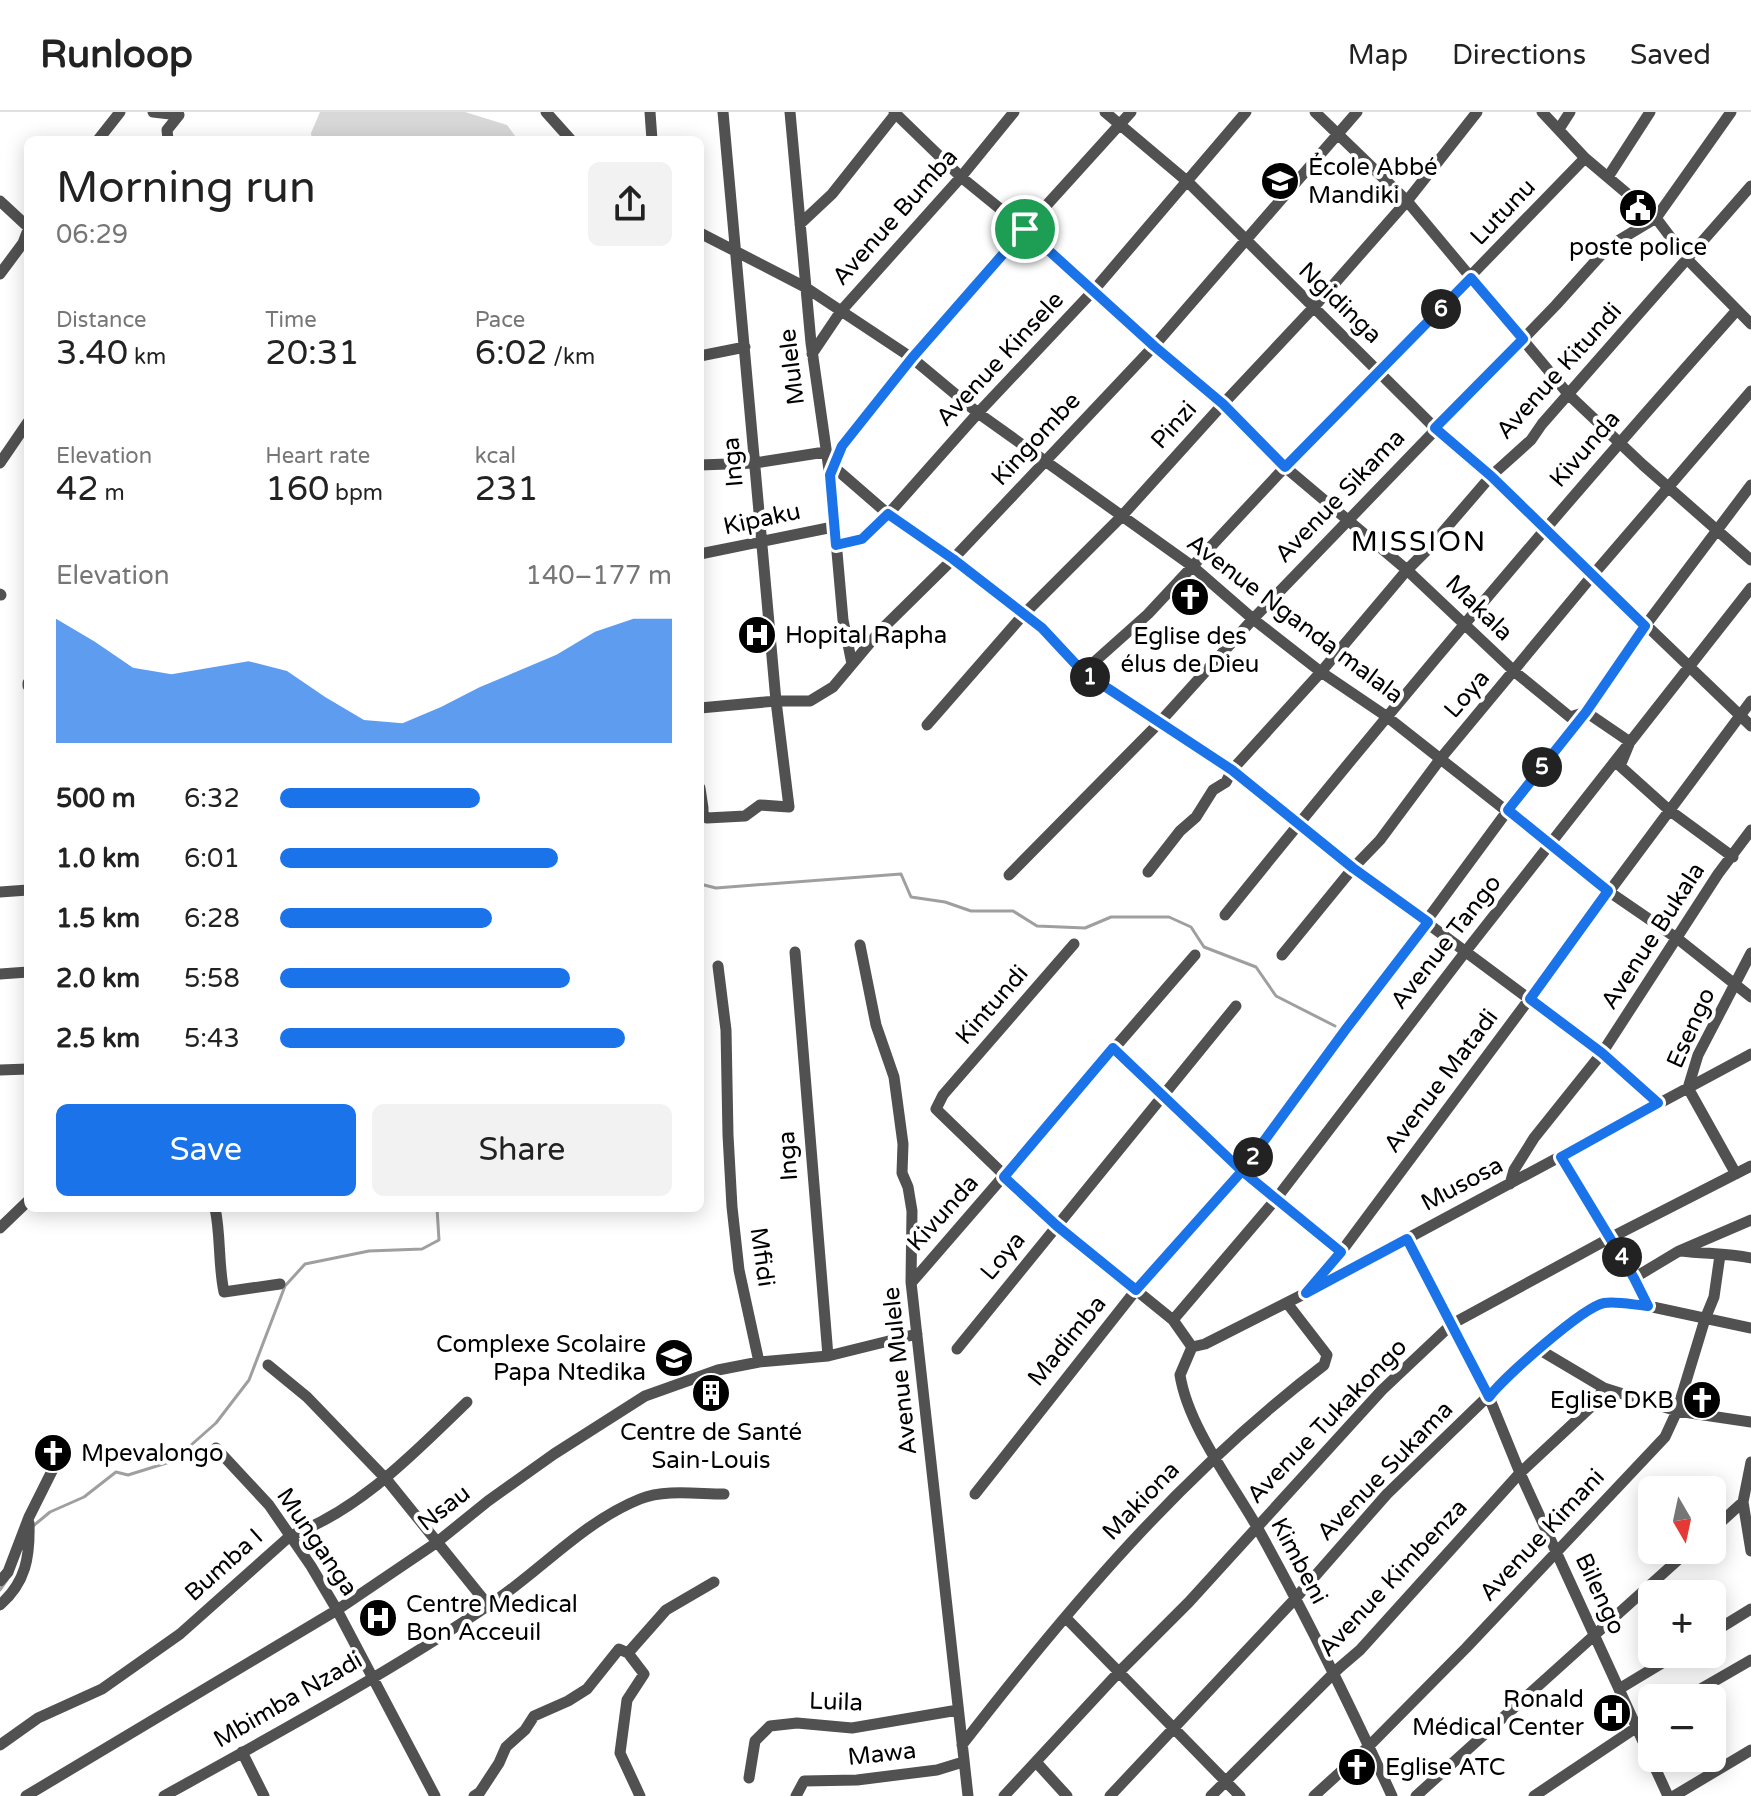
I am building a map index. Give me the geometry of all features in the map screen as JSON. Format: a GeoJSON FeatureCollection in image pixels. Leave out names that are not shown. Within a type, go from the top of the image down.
{"type":"FeatureCollection","features":[{"type":"Feature","properties":{"kind":"street"},"geometry":{"type":"LineString","coordinates":[[101,136],[120,112]]}},
{"type":"Feature","properties":{"kind":"street"},"geometry":{"type":"LineString","coordinates":[[153,112],[184,114]]}},
{"type":"Feature","properties":{"kind":"street"},"geometry":{"type":"LineString","coordinates":[[546,112],[567,136]]}},
{"type":"Feature","properties":{"kind":"street"},"geometry":{"type":"LineString","coordinates":[[650,112],[652,136]]}},
{"type":"Feature","properties":{"kind":"street","name":"Inga"},"geometry":{"type":"LineString","coordinates":[[704,815],[707,818],[745,816],[760,805],[789,807],[776,701],[723,112]]}},
{"type":"Feature","properties":{"kind":"street","name":"Mulele"},"geometry":{"type":"LineString","coordinates":[[790,112],[812,354],[825,452],[832,472],[833,527],[843,620],[852,664]]}},
{"type":"Feature","properties":{"kind":"street"},"geometry":{"type":"LineString","coordinates":[[800,224],[832,194],[895,112]]}},
{"type":"Feature","properties":{"kind":"street","name":"Makala"},"geometry":{"type":"LineString","coordinates":[[895,112],[961,177],[1025,229],[1223,404],[1285,467],[1407,570],[1515,672],[1570,717],[1586,712],[1630,742]]}},
{"type":"Feature","properties":{"kind":"street","name":"Avenue Bumba"},"geometry":{"type":"LineString","coordinates":[[812,354],[841,311],[961,177],[1014,112]]}},
{"type":"Feature","properties":{"kind":"street","name":"Ngidinga"},"geometry":{"type":"LineString","coordinates":[[1105,112],[1188,182],[1435,428],[1491,476],[1751,726]]}},
{"type":"Feature","properties":{"kind":"street"},"geometry":{"type":"LineString","coordinates":[[1131,112],[912,358],[850,434],[832,472],[1024,614],[1083,672],[1232,770],[1353,868],[1602,1053],[1658,1103]]}},
{"type":"Feature","properties":{"kind":"street","name":"Avenue Kinsele"},"geometry":{"type":"LineString","coordinates":[[836,545],[862,539],[888,514],[1094,290],[1246,112]]}},
{"type":"Feature","properties":{"kind":"street"},"geometry":{"type":"LineString","coordinates":[[1315,112],[1407,201],[1569,395],[1751,560]]}},
{"type":"Feature","properties":{"kind":"street","name":"Kingombe"},"geometry":{"type":"LineString","coordinates":[[704,708],[810,701],[833,687],[880,631],[953,559],[1154,346],[1357,112]]}},
{"type":"Feature","properties":{"kind":"street","name":"Pinzi"},"geometry":{"type":"LineString","coordinates":[[927,725],[1024,614],[1121,517],[1313,308],[1407,201],[1477,112]]}},
{"type":"Feature","properties":{"kind":"street"},"geometry":{"type":"LineString","coordinates":[[1542,112],[1585,158],[1656,218],[1687,259],[1750,320]]}},
{"type":"Feature","properties":{"kind":"street"},"geometry":{"type":"LineString","coordinates":[[1559,129],[1570,112]]}},
{"type":"Feature","properties":{"kind":"street"},"geometry":{"type":"LineString","coordinates":[[1608,177],[1650,112]]}},
{"type":"Feature","properties":{"kind":"street","name":"Avenue Sikama"},"geometry":{"type":"LineString","coordinates":[[1009,875],[1159,723],[1253,619],[1600,256],[1616,242],[1656,218],[1731,112]]}},
{"type":"Feature","properties":{"kind":"street"},"geometry":{"type":"LineString","coordinates":[[168,136],[167,130],[184,114]]}},
{"type":"Feature","properties":{"kind":"street","name":"Lutunu"},"geometry":{"type":"LineString","coordinates":[[1083,672],[1148,614],[1285,467],[1585,158]]}},
{"type":"Feature","properties":{"kind":"street","name":"Avenue Kitundi"},"geometry":{"type":"LineString","coordinates":[[1148,872],[1180,831],[1196,817],[1213,790],[1226,782],[1232,770],[1491,476],[1531,440],[1751,186]]}},
{"type":"Feature","properties":{"kind":"street"},"geometry":{"type":"LineString","coordinates":[[0,201],[24,224]]}},
{"type":"Feature","properties":{"kind":"street","name":"Avenue Nganda malala"},"geometry":{"type":"LineString","coordinates":[[704,235],[805,287],[912,358],[978,413],[1192,566],[1321,672],[1386,716],[1608,891],[1678,939],[1751,997]]}},
{"type":"Feature","properties":{"kind":"street"},"geometry":{"type":"LineString","coordinates":[[0,274],[24,240]]}},
{"type":"Feature","properties":{"kind":"street","name":"Kivunda"},"geometry":{"type":"LineString","coordinates":[[1225,915],[1386,716],[1619,442],[1737,310]]}},
{"type":"Feature","properties":{"kind":"street"},"geometry":{"type":"LineString","coordinates":[[704,355],[745,347]]}},
{"type":"Feature","properties":{"kind":"street","name":"Loya"},"geometry":{"type":"LineString","coordinates":[[1282,955],[1380,840],[1441,758],[1592,576],[1751,391]]}},
{"type":"Feature","properties":{"kind":"street"},"geometry":{"type":"LineString","coordinates":[[0,463],[24,428]]}},
{"type":"Feature","properties":{"kind":"street"},"geometry":{"type":"LineString","coordinates":[[704,465],[755,463],[825,452]]}},
{"type":"Feature","properties":{"kind":"street","name":"Madimba"},"geometry":{"type":"LineString","coordinates":[[975,1494],[1136,1290],[1242,1171],[1508,810],[1586,712],[1645,626],[1751,485]]}},
{"type":"Feature","properties":{"kind":"street","name":"Kipaku"},"geometry":{"type":"LineString","coordinates":[[704,553],[833,527]]}},
{"type":"Feature","properties":{"kind":"street","name":"Avenue Tango"},"geometry":{"type":"LineString","coordinates":[[1173,1320],[1276,1199],[1751,588]]}},
{"type":"Feature","properties":{"kind":"street","name":"Avenue Matadi"},"geometry":{"type":"LineString","coordinates":[[1306,1293],[1341,1252],[1751,701]]}},
{"type":"Feature","properties":{"kind":"street"},"geometry":{"type":"LineString","coordinates":[[1630,742],[1620,766],[1669,810],[1733,857]]}},
{"type":"Feature","properties":{"kind":"street","name":"Avenue Bukala"},"geometry":{"type":"LineString","coordinates":[[1510,1184],[1514,1170],[1534,1138],[1602,1053],[1718,874],[1751,830]]}},
{"type":"Feature","properties":{"kind":"street"},"geometry":{"type":"LineString","coordinates":[[0,892],[24,890]]}},
{"type":"Feature","properties":{"kind":"street","name":"Kintundi"},"geometry":{"type":"LineString","coordinates":[[1004,1177],[937,1111],[943,1095],[1074,944]]}},
{"type":"Feature","properties":{"kind":"street","name":"Avenue Mulele"},"geometry":{"type":"LineString","coordinates":[[860,945],[876,1025],[894,1077],[903,1144],[902,1173],[912,1211],[911,1282],[968,1796]]}},
{"type":"Feature","properties":{"kind":"street","name":"Inga"},"geometry":{"type":"LineString","coordinates":[[795,952],[828,1356]]}},
{"type":"Feature","properties":{"kind":"street","name":"Esengo"},"geometry":{"type":"LineString","coordinates":[[1736,1174],[1688,1088],[1698,1055],[1751,953]]}},
{"type":"Feature","properties":{"kind":"street","name":"Kivunda"},"geometry":{"type":"LineString","coordinates":[[911,1282],[1195,955]]}},
{"type":"Feature","properties":{"kind":"street","name":"Mfidi"},"geometry":{"type":"LineString","coordinates":[[718,966],[726,1030],[732,1207],[739,1270],[759,1362]]}},
{"type":"Feature","properties":{"kind":"street"},"geometry":{"type":"LineString","coordinates":[[0,974],[24,972]]}},
{"type":"Feature","properties":{"kind":"street","name":"Loya"},"geometry":{"type":"LineString","coordinates":[[957,1349],[1236,1006]]}},
{"type":"Feature","properties":{"kind":"street"},"geometry":{"type":"LineString","coordinates":[[1113,1048],[1242,1171],[1341,1252]]}},
{"type":"Feature","properties":{"kind":"street","name":"Musosa"},"geometry":{"type":"LineString","coordinates":[[1192,1347],[1205,1344],[1287,1303],[1751,1054]]}},
{"type":"Feature","properties":{"kind":"street"},"geometry":{"type":"LineString","coordinates":[[0,1070],[24,1069]]}},
{"type":"Feature","properties":{"kind":"street"},"geometry":{"type":"LineString","coordinates":[[1561,1157],[1648,1306]]}},
{"type":"Feature","properties":{"kind":"street","name":"Avenue Tukakongo"},"geometry":{"type":"LineString","coordinates":[[1004,1796],[1189,1602],[1382,1390],[1452,1324],[1751,1166]]}},
{"type":"Feature","properties":{"kind":"street"},"geometry":{"type":"LineString","coordinates":[[1004,1177],[1057,1226],[1173,1320],[1192,1347]]}},
{"type":"Feature","properties":{"kind":"street"},"geometry":{"type":"LineString","coordinates":[[0,1228],[24,1205]]}},
{"type":"Feature","properties":{"kind":"street"},"geometry":{"type":"LineString","coordinates":[[216,1212],[220,1237],[219,1268],[224,1292],[280,1284]]}},
{"type":"Feature","properties":{"kind":"street"},"geometry":{"type":"LineString","coordinates":[[1634,1278],[1679,1251],[1751,1220]]}},
{"type":"Feature","properties":{"kind":"street","name":"Bilengo"},"geometry":{"type":"LineString","coordinates":[[1407,1239],[1489,1397],[1520,1473],[1668,1796]]}},
{"type":"Feature","properties":{"kind":"street"},"geometry":{"type":"LineString","coordinates":[[1679,1251],[1727,1253],[1751,1258]]}},
{"type":"Feature","properties":{"kind":"street","name":"Avenue Kimani"},"geometry":{"type":"LineString","coordinates":[[1314,1796],[1369,1746],[1466,1648],[1665,1437],[1677,1411],[1714,1297],[1720,1255]]}},
{"type":"Feature","properties":{"kind":"street","name":"Makiona"},"geometry":{"type":"LineString","coordinates":[[962,1745],[1137,1534],[1213,1457],[1324,1365],[1324,1351],[1287,1303]]}},
{"type":"Feature","properties":{"kind":"street","name":"Avenue Sukama"},"geometry":{"type":"LineString","coordinates":[[1110,1796],[1173,1725],[1294,1600],[1387,1494],[1514,1371],[1587,1310],[1605,1303],[1648,1306],[1751,1328]]}},
{"type":"Feature","properties":{"kind":"street","name":"Nsau"},"geometry":{"type":"LineString","coordinates":[[26,1796],[337,1610],[436,1543],[521,1478],[645,1396],[718,1370],[759,1362],[828,1356],[917,1334]]}},
{"type":"Feature","properties":{"kind":"street","name":"Kimbeni"},"geometry":{"type":"LineString","coordinates":[[1192,1347],[1181,1368],[1181,1379],[1213,1457],[1256,1527],[1392,1796]]}},
{"type":"Feature","properties":{"kind":"street"},"geometry":{"type":"LineString","coordinates":[[1540,1350],[1604,1388],[1677,1411],[1751,1422]]}},
{"type":"Feature","properties":{"kind":"street"},"geometry":{"type":"LineString","coordinates":[[268,1365],[307,1397],[387,1480],[488,1605]]}},
{"type":"Feature","properties":{"kind":"street","name":"Avenue Kimbenza"},"geometry":{"type":"LineString","coordinates":[[1211,1796],[1360,1650],[1520,1473],[1593,1405],[1604,1388]]}},
{"type":"Feature","properties":{"kind":"street","name":"Bumba I"},"geometry":{"type":"LineString","coordinates":[[0,1745],[38,1718],[102,1689],[180,1634],[290,1536],[311,1528],[387,1480],[467,1402]]}},
{"type":"Feature","properties":{"kind":"street","name":"Munganga"},"geometry":{"type":"LineString","coordinates":[[216,1448],[269,1505],[337,1610],[435,1796]]}},
{"type":"Feature","properties":{"kind":"street"},"geometry":{"type":"LineString","coordinates":[[0,1581],[8,1572],[61,1453]]}},
{"type":"Feature","properties":{"kind":"street"},"geometry":{"type":"LineString","coordinates":[[1751,1462],[1743,1502],[1751,1551]]}},
{"type":"Feature","properties":{"kind":"street","name":"Mbimba Nzadi"},"geometry":{"type":"LineString","coordinates":[[164,1796],[371,1678],[488,1605],[593,1524],[638,1500],[660,1494],[724,1494]]}},
{"type":"Feature","properties":{"kind":"street"},"geometry":{"type":"LineString","coordinates":[[1726,1517],[1743,1502]]}},
{"type":"Feature","properties":{"kind":"street"},"geometry":{"type":"LineString","coordinates":[[0,1605],[25,1573],[29,1525]]}},
{"type":"Feature","properties":{"kind":"street"},"geometry":{"type":"LineString","coordinates":[[1416,1796],[1673,1564]]}},
{"type":"Feature","properties":{"kind":"street"},"geometry":{"type":"LineString","coordinates":[[628,1653],[666,1610],[714,1582]]}},
{"type":"Feature","properties":{"kind":"street"},"geometry":{"type":"LineString","coordinates":[[1726,1624],[1751,1609]]}},
{"type":"Feature","properties":{"kind":"street"},"geometry":{"type":"LineString","coordinates":[[1066,1618],[1240,1796]]}},
{"type":"Feature","properties":{"kind":"street"},"geometry":{"type":"LineString","coordinates":[[474,1796],[499,1763],[502,1752],[525,1730],[534,1716],[587,1689],[619,1649],[628,1653],[644,1674],[627,1700],[620,1753],[640,1796]]}},
{"type":"Feature","properties":{"kind":"street"},"geometry":{"type":"LineString","coordinates":[[1709,1684],[1751,1660]]}},
{"type":"Feature","properties":{"kind":"street"},"geometry":{"type":"LineString","coordinates":[[1619,1689],[1654,1668]]}},
{"type":"Feature","properties":{"kind":"street","name":"Luila"},"geometry":{"type":"LineString","coordinates":[[749,1778],[755,1741],[770,1726],[797,1723],[852,1728],[958,1710]]}},
{"type":"Feature","properties":{"kind":"street"},"geometry":{"type":"LineString","coordinates":[[1534,1796],[1637,1725]]}},
{"type":"Feature","properties":{"kind":"street"},"geometry":{"type":"LineString","coordinates":[[1674,1796],[1751,1750]]}},
{"type":"Feature","properties":{"kind":"street"},"geometry":{"type":"LineString","coordinates":[[242,1752],[264,1796]]}},
{"type":"Feature","properties":{"kind":"street","name":"Mawa"},"geometry":{"type":"LineString","coordinates":[[796,1796],[804,1781],[857,1780],[937,1770],[963,1762]]}},
{"type":"Feature","properties":{"kind":"street"},"geometry":{"type":"LineString","coordinates":[[1036,1762],[1067,1796]]}},
{"type":"Feature","properties":{"kind":"shaded area"},"geometry":{"type":"Polygon","coordinates":[[[320,112],[465,112],[507,125],[515,136],[311,136],[320,112]]]}},
{"type":"Feature","properties":{"kind":"waterway"},"geometry":{"type":"LineString","coordinates":[[704,885],[716,888],[901,874],[911,897],[945,902],[971,911],[1013,911],[1037,926],[1085,928],[1111,917],[1169,917],[1191,927],[1204,947],[1256,967],[1276,996],[1335,1026]]}},
{"type":"Feature","properties":{"kind":"waterway"},"geometry":{"type":"LineString","coordinates":[[32,1527],[50,1512],[84,1497],[116,1472],[128,1475],[173,1461],[216,1423],[249,1380],[285,1286],[305,1264],[369,1251],[422,1249],[439,1240],[437,1212]]}},
{"type":"Feature","properties":{"kind":"waterway"},"geometry":{"type":"LineString","coordinates":[[0,1590],[7,1580]]}},
{"type":"Feature","properties":{"kind":"place","name":"École Abbé Mandiki"},"geometry":{"type":"Point","coordinates":[1280,181]}},
{"type":"Feature","properties":{"kind":"place","name":"poste police"},"geometry":{"type":"Point","coordinates":[1638,208]}},
{"type":"Feature","properties":{"kind":"place","name":"Eglise des élus de Dieu"},"geometry":{"type":"Point","coordinates":[1190,597]}},
{"type":"Feature","properties":{"kind":"place","name":"Hopital Rapha"},"geometry":{"type":"Point","coordinates":[757,635]}},
{"type":"Feature","properties":{"kind":"place","name":"Complexe Scolaire Papa Ntedika"},"geometry":{"type":"Point","coordinates":[674,1358]}},
{"type":"Feature","properties":{"kind":"place","name":"Centre de Santé Sain-Louis"},"geometry":{"type":"Point","coordinates":[711,1393]}},
{"type":"Feature","properties":{"kind":"place","name":"Eglise DKB"},"geometry":{"type":"Point","coordinates":[1702,1400]}},
{"type":"Feature","properties":{"kind":"place","name":"Mpevalongo"},"geometry":{"type":"Point","coordinates":[53,1453]}},
{"type":"Feature","properties":{"kind":"place","name":"Centre Medical Bon Acceuil"},"geometry":{"type":"Point","coordinates":[378,1618]}},
{"type":"Feature","properties":{"kind":"place","name":"Ronald Médical Center"},"geometry":{"type":"Point","coordinates":[1612,1713]}},
{"type":"Feature","properties":{"kind":"place","name":"Eglise ATC"},"geometry":{"type":"Point","coordinates":[1357,1767]}},
{"type":"Feature","properties":{"kind":"district","name":"MISSION"},"geometry":{"type":"Point","coordinates":[1419,542]}},
{"type":"Feature","properties":{"kind":"route"},"geometry":{"type":"LineString","coordinates":[[1025,229],[912,358],[842,446],[830,475],[836,545],[862,539],[888,514],[953,559],[1042,628],[1083,672],[1232,770],[1353,868],[1428,922],[1242,1171],[1136,1290],[1057,1226],[1004,1177],[1113,1048],[1242,1171],[1341,1252],[1306,1293],[1407,1239],[1489,1397],[1514,1371],[1587,1310],[1605,1303],[1648,1306],[1561,1157],[1658,1103],[1602,1053],[1530,999],[1608,891],[1508,810],[1586,712],[1645,626],[1491,476],[1435,428],[1523,339],[1471,278],[1285,467],[1223,404],[1025,229]]}}]}
